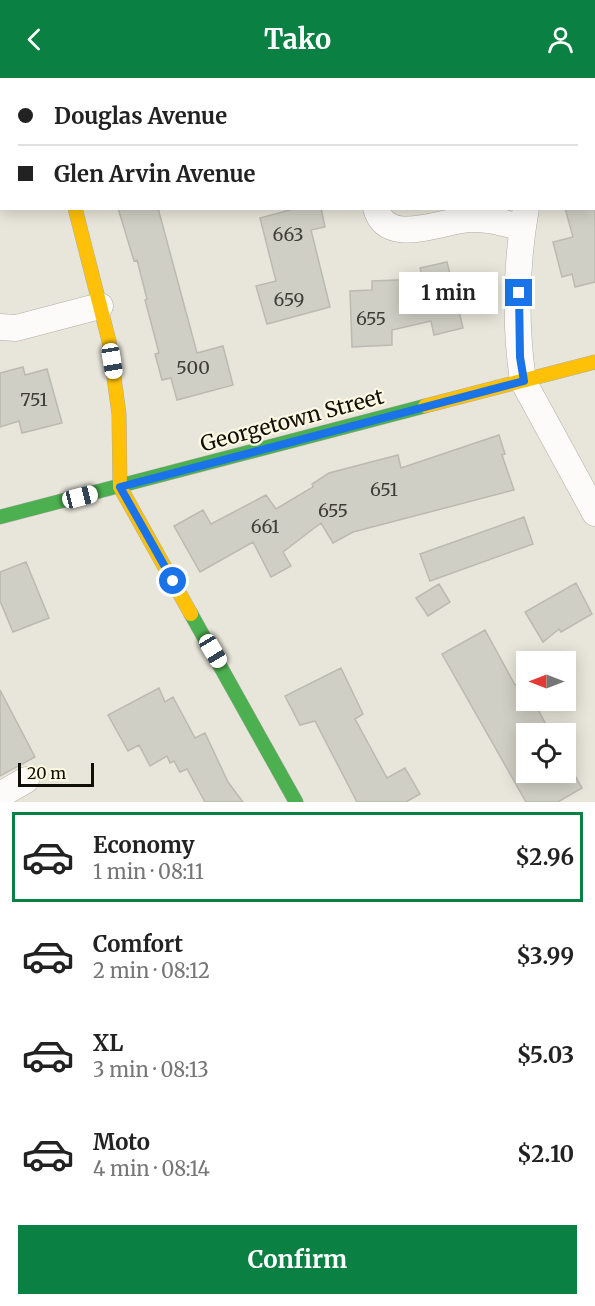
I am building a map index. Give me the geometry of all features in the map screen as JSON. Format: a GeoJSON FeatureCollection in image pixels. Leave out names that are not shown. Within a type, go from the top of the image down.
{"type":"FeatureCollection","features":[{"type":"Feature","properties":{"kind":"street"},"geometry":{"type":"LineString","coordinates":[[76,210],[100,306],[116,382],[120,487],[296,802]]}},
{"type":"Feature","properties":{"kind":"street"},"geometry":{"type":"LineString","coordinates":[[377,210],[385,225],[394,229],[412,230],[471,218],[500,221],[524,218],[519,250],[520,357],[524,381],[595,513]]}},
{"type":"Feature","properties":{"kind":"street"},"geometry":{"type":"LineString","coordinates":[[0,327],[16,328],[100,306]]}},
{"type":"Feature","properties":{"kind":"street","name":"Georgetown Street"},"geometry":{"type":"LineString","coordinates":[[0,517],[595,362]]}},
{"type":"Feature","properties":{"kind":"street"},"geometry":{"type":"LineString","coordinates":[[0,795],[26,780]]}},
{"type":"Feature","properties":{"kind":"building"},"geometry":{"type":"Polygon","coordinates":[[[119,210],[159,210],[197,353],[223,346],[233,385],[177,400],[171,378],[162,380],[155,354],[159,353],[145,300],[147,299],[137,260],[134,261],[119,210]]]}},
{"type":"Feature","properties":{"kind":"building"},"geometry":{"type":"Polygon","coordinates":[[[290,210],[321,210],[325,227],[311,230],[330,307],[267,324],[256,286],[276,281],[260,218],[290,210]]]}},
{"type":"Feature","properties":{"kind":"building"},"geometry":{"type":"Polygon","coordinates":[[[566,210],[595,210],[595,282],[575,287],[572,274],[562,277],[553,242],[573,237],[566,210]]]}},
{"type":"Feature","properties":{"kind":"building"},"geometry":{"type":"Polygon","coordinates":[[[447,262],[463,328],[434,335],[431,321],[392,330],[392,345],[352,347],[350,291],[372,290],[372,281],[423,279],[420,268],[447,262]]]}},
{"type":"Feature","properties":{"kind":"building"},"geometry":{"type":"Polygon","coordinates":[[[23,367],[25,375],[47,369],[62,423],[22,433],[19,421],[0,427],[0,373],[23,367]]]}},
{"type":"Feature","properties":{"kind":"building"},"geometry":{"type":"Polygon","coordinates":[[[499,435],[505,454],[502,455],[514,490],[353,532],[333,543],[321,523],[283,552],[291,566],[271,577],[253,542],[200,572],[174,526],[203,510],[211,524],[266,495],[276,509],[313,487],[312,484],[329,473],[398,455],[401,468],[499,435]]]}},
{"type":"Feature","properties":{"kind":"building"},"geometry":{"type":"Polygon","coordinates":[[[524,517],[533,544],[430,581],[420,554],[524,517]]]}},
{"type":"Feature","properties":{"kind":"building"},"geometry":{"type":"Polygon","coordinates":[[[26,562],[49,618],[13,632],[0,601],[0,572],[26,562]]]}},
{"type":"Feature","properties":{"kind":"building"},"geometry":{"type":"Polygon","coordinates":[[[576,583],[592,614],[561,632],[559,629],[543,642],[525,612],[576,583]]]}},
{"type":"Feature","properties":{"kind":"building"},"geometry":{"type":"Polygon","coordinates":[[[439,584],[450,602],[428,616],[416,598],[439,584]]]}},
{"type":"Feature","properties":{"kind":"building"},"geometry":{"type":"Polygon","coordinates":[[[485,630],[516,684],[516,711],[539,711],[545,723],[516,723],[516,783],[576,783],[576,777],[582,788],[558,802],[526,802],[442,654],[485,630]]]}},
{"type":"Feature","properties":{"kind":"building"},"geometry":{"type":"Polygon","coordinates":[[[341,668],[363,714],[355,719],[387,778],[405,768],[420,794],[406,802],[357,802],[315,721],[300,725],[285,696],[341,668]]]}},
{"type":"Feature","properties":{"kind":"building"},"geometry":{"type":"Polygon","coordinates":[[[159,688],[165,702],[173,697],[195,738],[205,733],[228,782],[243,802],[205,802],[187,769],[180,772],[174,761],[170,763],[167,756],[150,766],[139,745],[128,751],[108,715],[159,688]]]}},
{"type":"Feature","properties":{"kind":"building"},"geometry":{"type":"Polygon","coordinates":[[[0,690],[35,757],[0,776],[0,690]]]}},
{"type":"Feature","properties":{"kind":"traffic: fast"},"geometry":{"type":"LineString","coordinates":[[0,517],[425,406]]}},
{"type":"Feature","properties":{"kind":"traffic: fast"},"geometry":{"type":"LineString","coordinates":[[191,614],[296,802]]}},
{"type":"Feature","properties":{"kind":"traffic: slow"},"geometry":{"type":"LineString","coordinates":[[76,210],[109,341],[119,414],[120,487],[191,614]]}},
{"type":"Feature","properties":{"kind":"traffic: slow"},"geometry":{"type":"LineString","coordinates":[[425,406],[595,362]]}},
{"type":"Feature","properties":{"kind":"route"},"geometry":{"type":"LineString","coordinates":[[173,581],[120,487],[524,381],[520,357],[519,293]]}}]}
